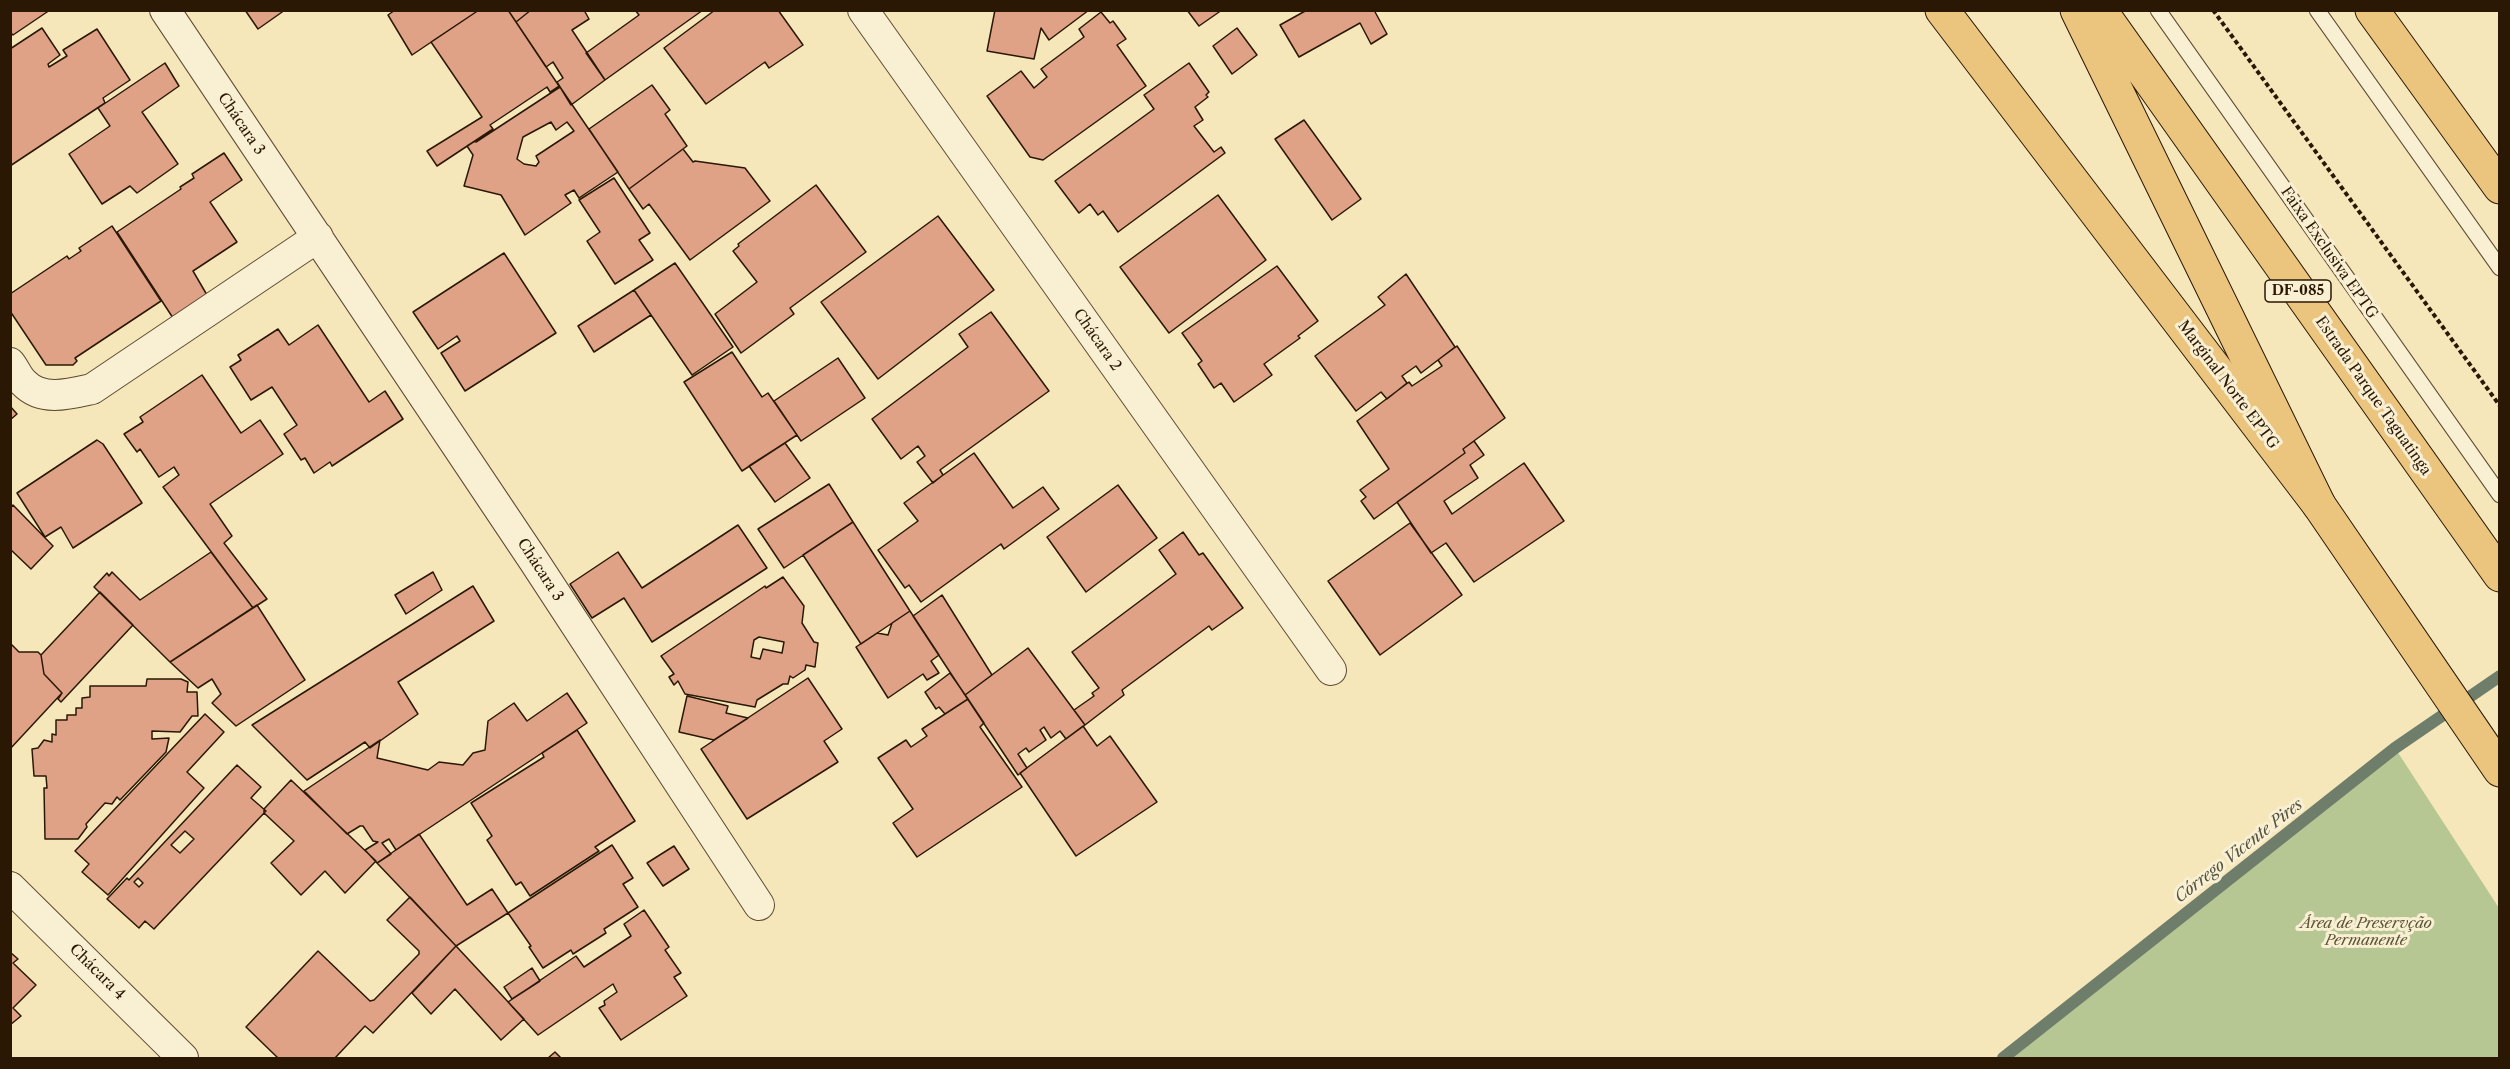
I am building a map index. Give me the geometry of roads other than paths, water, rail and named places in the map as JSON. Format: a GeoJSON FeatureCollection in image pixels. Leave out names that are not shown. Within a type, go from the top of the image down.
{"type":"FeatureCollection","features":[{"type":"Feature","properties":{"kind":"main road","name":"Marginal Norte EPTG"},"geometry":{"type":"LineString","coordinates":[[1942,10],[2319,505],[2492,759]]}},
{"type":"Feature","properties":{"kind":"main road"},"geometry":{"type":"LineString","coordinates":[[2077,10],[2319,505]]}},
{"type":"Feature","properties":{"kind":"main road","name":"Estrada Parque Taguatinga"},"geometry":{"type":"LineString","coordinates":[[2100,10],[2498,573]]}},
{"type":"Feature","properties":{"kind":"main road"},"geometry":{"type":"LineString","coordinates":[[2372,10],[2499,187]]}},
{"type":"Feature","properties":{"kind":"street","name":"Chácara 3"},"geometry":{"type":"LineString","coordinates":[[165,10],[534,561],[759,905]]}},
{"type":"Feature","properties":{"kind":"street","name":"Chácara 2"},"geometry":{"type":"LineString","coordinates":[[863,10],[1331,670]]}},
{"type":"Feature","properties":{"kind":"street"},"geometry":{"type":"LineString","coordinates":[[10,363],[24,384],[40,393],[64,396],[92,388],[318,237]]}},
{"type":"Feature","properties":{"kind":"street","name":"Chácara 4"},"geometry":{"type":"LineString","coordinates":[[10,887],[183,1059]]}},
{"type":"Feature","properties":{"kind":"lane","name":"Faixa Exclusiva EPTG"},"geometry":{"type":"LineString","coordinates":[[2158,10],[2499,495]]}},
{"type":"Feature","properties":{"kind":"lane"},"geometry":{"type":"LineString","coordinates":[[2317,10],[2499,268]]}},
{"type":"Feature","properties":{"kind":"waterway","name":"Córrego Vicente Pires"},"geometry":{"type":"LineString","coordinates":[[2003,1058],[2395,748],[2500,676]]}},
{"type":"Feature","properties":{"kind":"park label","name":"Área de Preservção Permanente"},"geometry":{"type":"Point","coordinates":[2366,932]}}]}
